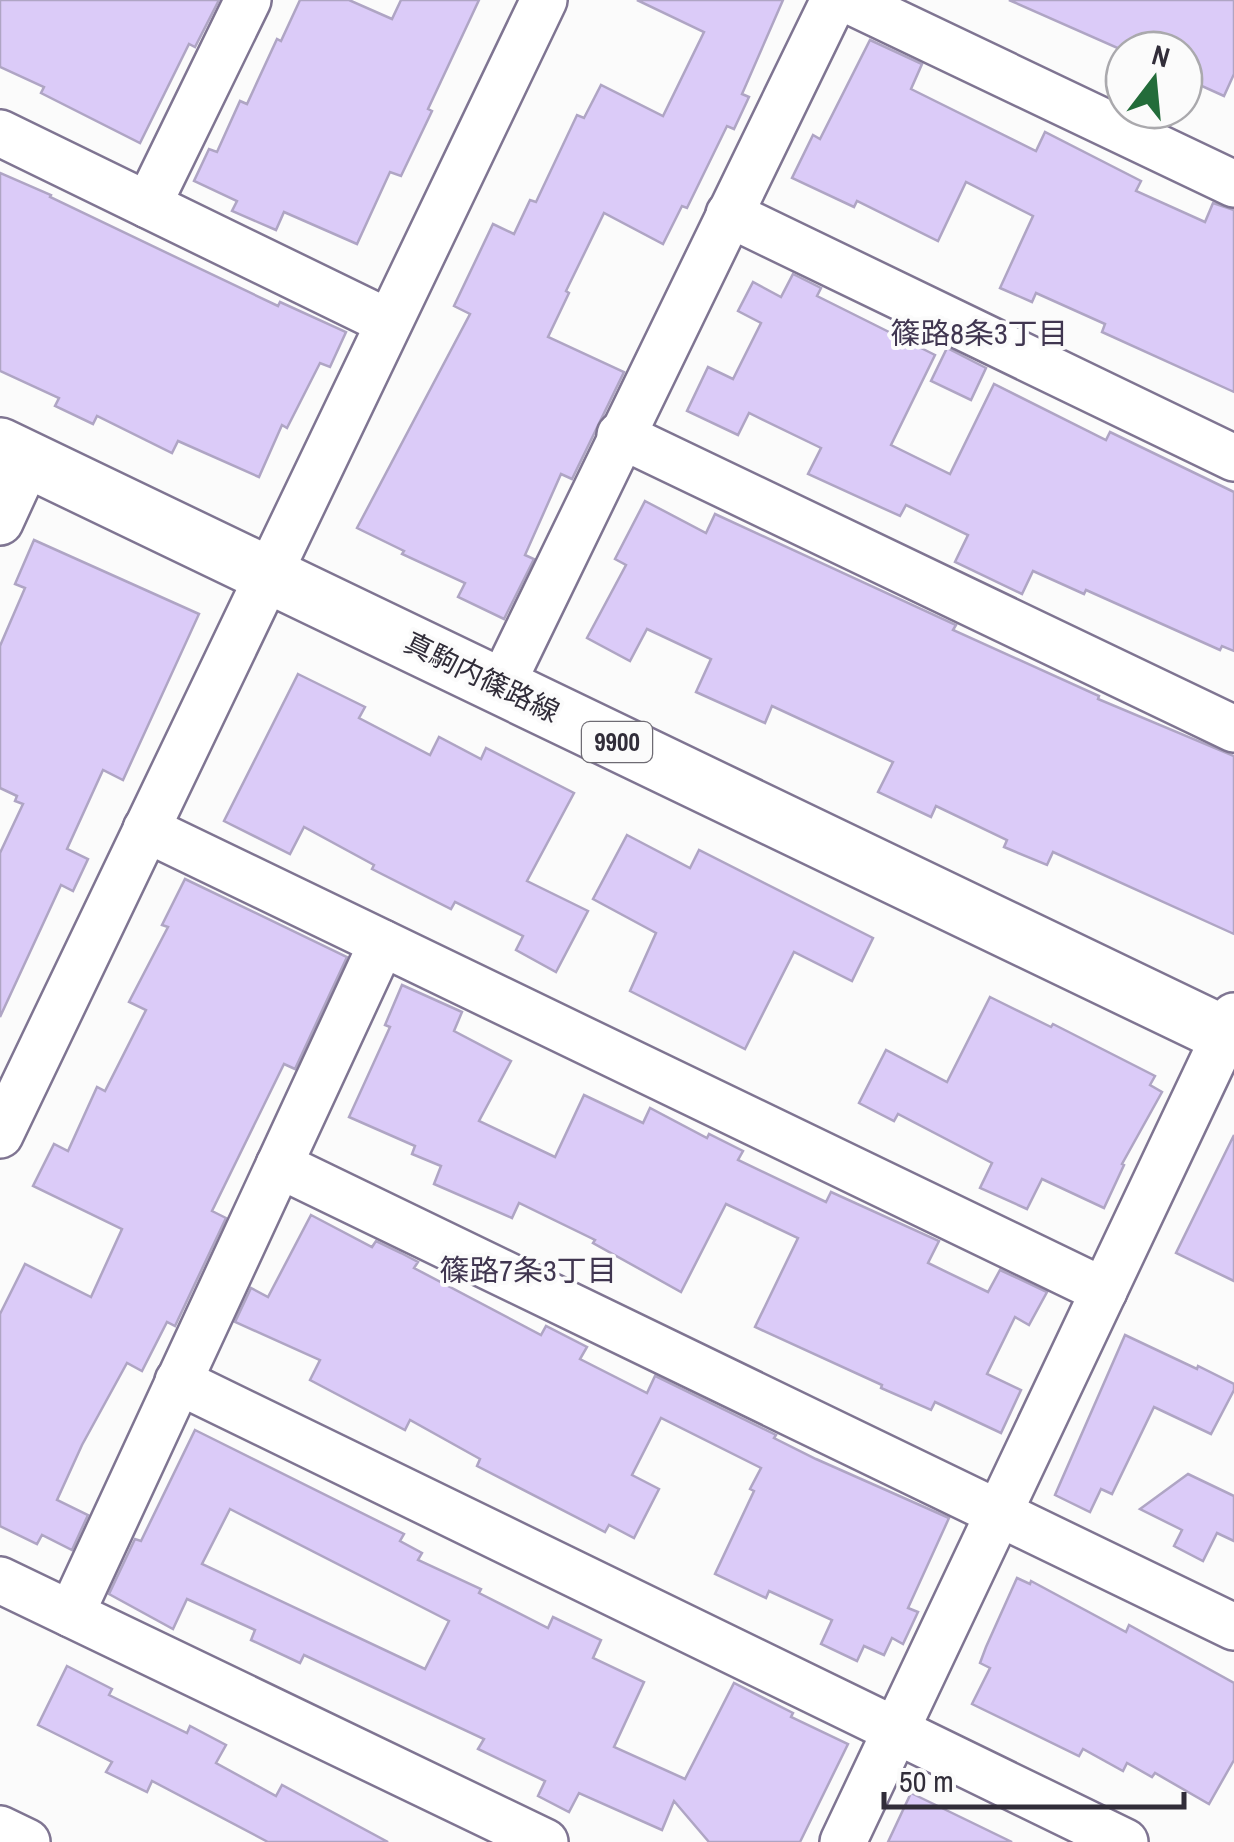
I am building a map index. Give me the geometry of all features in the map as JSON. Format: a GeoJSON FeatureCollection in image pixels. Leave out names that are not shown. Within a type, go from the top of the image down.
{"type":"FeatureCollection","features":[{"type":"Feature","properties":{"kind":"main road","name":"真駒内篠路線"},"geometry":{"type":"LineString","coordinates":[[15,453],[1231,1030]]}},
{"type":"Feature","properties":{"kind":"street"},"geometry":{"type":"LineString","coordinates":[[148,205],[248,0]]}},
{"type":"Feature","properties":{"kind":"street"},"geometry":{"type":"LineString","coordinates":[[0,1135],[544,0]]}},
{"type":"Feature","properties":{"kind":"street"},"geometry":{"type":"LineString","coordinates":[[501,686],[834,0]]}},
{"type":"Feature","properties":{"kind":"street"},"geometry":{"type":"LineString","coordinates":[[848,0],[1234,184]]}},
{"type":"Feature","properties":{"kind":"street"},"geometry":{"type":"LineString","coordinates":[[0,133],[388,322]]}},
{"type":"Feature","properties":{"kind":"street"},"geometry":{"type":"LineString","coordinates":[[729,214],[1234,458]]}},
{"type":"Feature","properties":{"kind":"street"},"geometry":{"type":"LineString","coordinates":[[620,435],[1234,729]]}},
{"type":"Feature","properties":{"kind":"street"},"geometry":{"type":"LineString","coordinates":[[0,522],[15,453]]}},
{"type":"Feature","properties":{"kind":"street"},"geometry":{"type":"LineString","coordinates":[[146,829],[1104,1290]]}},
{"type":"Feature","properties":{"kind":"street"},"geometry":{"type":"LineString","coordinates":[[71,1614],[382,942]]}},
{"type":"Feature","properties":{"kind":"street"},"geometry":{"type":"LineString","coordinates":[[843,1842],[1231,1030]]}},
{"type":"Feature","properties":{"kind":"street"},"geometry":{"type":"LineString","coordinates":[[279,1165],[1234,1627]]}},
{"type":"Feature","properties":{"kind":"street"},"geometry":{"type":"LineString","coordinates":[[178,1382],[1125,1842]]}},
{"type":"Feature","properties":{"kind":"street"},"geometry":{"type":"LineString","coordinates":[[0,1580],[545,1842]]}},
{"type":"Feature","properties":{"kind":"street"},"geometry":{"type":"LineString","coordinates":[[0,1829],[27,1842]]}},
{"type":"Feature","properties":{"kind":"building"},"geometry":{"type":"Polygon","coordinates":[[[0,0],[219,0],[195,47],[189,44],[140,143],[41,93],[44,87],[0,67],[0,0]]]}},
{"type":"Feature","properties":{"kind":"building"},"geometry":{"type":"Polygon","coordinates":[[[300,0],[349,0],[392,19],[401,0],[479,0],[401,176],[390,172],[357,244],[284,212],[276,230],[232,211],[237,201],[194,181],[209,149],[217,152],[240,101],[247,104],[300,0]]]}},
{"type":"Feature","properties":{"kind":"building"},"geometry":{"type":"Polygon","coordinates":[[[637,0],[783,0],[742,94],[749,97],[734,129],[727,126],[687,208],[682,206],[663,244],[604,213],[566,291],[569,293],[548,337],[624,372],[572,479],[561,474],[525,555],[534,559],[504,619],[458,597],[465,583],[357,528],[470,314],[454,306],[493,224],[514,234],[530,200],[536,202],[577,115],[584,118],[601,85],[663,116],[704,32],[637,0]]]}},
{"type":"Feature","properties":{"kind":"building"},"geometry":{"type":"Polygon","coordinates":[[[1009,0],[1234,0],[1234,74],[1224,96],[1204,87],[1204,30],[1104,30],[1104,42],[1009,0]]]}},
{"type":"Feature","properties":{"kind":"building"},"geometry":{"type":"Polygon","coordinates":[[[870,40],[922,64],[911,89],[1036,151],[1045,132],[1141,181],[1136,191],[1205,222],[1213,203],[1234,210],[1234,392],[1102,332],[1105,324],[1036,293],[1032,302],[1000,288],[1033,216],[966,182],[938,241],[857,201],[854,207],[792,178],[813,135],[820,139],[870,40]]]}},
{"type":"Feature","properties":{"kind":"building"},"geometry":{"type":"Polygon","coordinates":[[[0,173],[278,306],[280,302],[346,332],[330,367],[320,363],[287,428],[282,425],[259,477],[178,441],[172,453],[97,416],[93,424],[55,406],[59,398],[0,371],[0,173]]]}},
{"type":"Feature","properties":{"kind":"building"},"geometry":{"type":"Polygon","coordinates":[[[793,274],[821,288],[817,296],[935,355],[891,445],[950,474],[994,384],[1106,440],[1110,432],[1234,492],[1234,651],[1222,646],[1220,650],[1086,590],[1084,594],[1033,571],[1022,594],[955,562],[968,535],[906,505],[900,516],[808,474],[821,448],[749,413],[738,435],[687,411],[708,367],[733,379],[761,323],[738,311],[753,282],[781,297],[793,274]]]}},
{"type":"Feature","properties":{"kind":"building"},"geometry":{"type":"Polygon","coordinates":[[[947,348],[986,368],[971,400],[931,381],[947,348]]]}},
{"type":"Feature","properties":{"kind":"building"},"geometry":{"type":"Polygon","coordinates":[[[645,501],[706,533],[715,514],[956,625],[953,630],[1099,696],[1098,699],[1234,756],[1234,934],[1053,852],[1047,865],[1004,847],[1007,840],[936,806],[931,817],[878,792],[893,762],[772,706],[765,723],[696,692],[711,659],[647,629],[630,661],[587,638],[626,565],[615,559],[645,501]]]}},
{"type":"Feature","properties":{"kind":"building"},"geometry":{"type":"Polygon","coordinates":[[[34,540],[199,614],[123,780],[103,770],[67,849],[88,859],[73,891],[61,885],[0,1017],[0,853],[23,804],[15,801],[17,796],[0,788],[0,646],[25,588],[15,584],[34,540]]]}},
{"type":"Feature","properties":{"kind":"building"},"geometry":{"type":"Polygon","coordinates":[[[298,674],[365,707],[359,718],[430,755],[439,737],[481,759],[486,748],[574,793],[527,881],[588,911],[556,972],[516,950],[523,936],[455,902],[451,909],[372,869],[374,865],[304,827],[290,854],[224,821],[298,674]]]}},
{"type":"Feature","properties":{"kind":"building"},"geometry":{"type":"Polygon","coordinates":[[[627,835],[690,868],[699,850],[873,938],[852,981],[794,952],[745,1049],[630,991],[656,933],[593,899],[627,835]]]}},
{"type":"Feature","properties":{"kind":"building"},"geometry":{"type":"Polygon","coordinates":[[[185,879],[347,957],[295,1069],[284,1064],[212,1211],[226,1218],[175,1326],[167,1322],[142,1371],[127,1363],[82,1445],[57,1500],[88,1515],[72,1550],[42,1535],[37,1544],[0,1526],[0,1314],[25,1264],[91,1297],[122,1229],[33,1186],[54,1144],[68,1151],[97,1087],[105,1091],[146,1010],[129,1002],[168,927],[162,925],[185,879]]]}},
{"type":"Feature","properties":{"kind":"building"},"geometry":{"type":"Polygon","coordinates":[[[402,985],[462,1012],[454,1031],[511,1061],[479,1121],[555,1157],[584,1095],[643,1123],[650,1108],[707,1138],[709,1134],[743,1151],[738,1160],[826,1202],[831,1192],[939,1241],[928,1263],[988,1292],[1000,1270],[1047,1292],[1029,1325],[1015,1317],[987,1374],[1021,1390],[1001,1433],[935,1402],[931,1410],[755,1327],[798,1238],[726,1204],[681,1292],[593,1243],[595,1240],[519,1203],[512,1218],[434,1184],[441,1166],[412,1154],[415,1146],[349,1117],[390,1027],[385,1025],[402,985]]]}},
{"type":"Feature","properties":{"kind":"building"},"geometry":{"type":"Polygon","coordinates":[[[990,997],[1155,1076],[1150,1085],[1162,1092],[1122,1164],[1104,1208],[1042,1179],[1027,1209],[980,1188],[992,1163],[898,1114],[894,1121],[859,1103],[886,1050],[947,1082],[990,997]]]}},
{"type":"Feature","properties":{"kind":"building"},"geometry":{"type":"Polygon","coordinates":[[[1234,1135],[1234,1281],[1176,1253],[1234,1135]]]}},
{"type":"Feature","properties":{"kind":"building"},"geometry":{"type":"Polygon","coordinates":[[[311,1215],[372,1247],[376,1241],[401,1253],[418,1262],[414,1268],[541,1335],[546,1326],[587,1347],[580,1359],[647,1393],[655,1376],[776,1435],[774,1438],[816,1459],[949,1518],[908,1608],[918,1612],[903,1644],[892,1638],[884,1655],[864,1646],[857,1661],[821,1644],[832,1620],[769,1591],[766,1598],[715,1574],[761,1468],[661,1418],[632,1475],[659,1489],[634,1538],[609,1525],[605,1532],[477,1466],[480,1459],[410,1420],[405,1430],[310,1380],[320,1360],[235,1322],[251,1288],[268,1297],[311,1215]]]}},
{"type":"Feature","properties":{"kind":"building"},"geometry":{"type":"Polygon","coordinates":[[[1125,1335],[1234,1384],[1234,1390],[1211,1434],[1154,1407],[1112,1494],[1101,1489],[1090,1512],[1055,1495],[1125,1335]]]}},
{"type":"Feature","properties":{"kind":"building"},"geometry":{"type":"Polygon","coordinates":[[[195,1430],[404,1534],[400,1541],[422,1553],[418,1560],[481,1589],[479,1593],[548,1628],[553,1617],[601,1640],[593,1658],[644,1682],[614,1747],[685,1779],[734,1683],[793,1713],[791,1717],[848,1744],[800,1842],[709,1842],[674,1801],[662,1830],[579,1793],[569,1812],[538,1796],[545,1781],[478,1749],[484,1739],[304,1655],[300,1663],[251,1640],[255,1630],[187,1599],[173,1629],[109,1594],[135,1539],[141,1541],[195,1430]],[[230,1509],[202,1564],[425,1669],[449,1621],[230,1509]]]}},
{"type":"Feature","properties":{"kind":"building"},"geometry":{"type":"Polygon","coordinates":[[[1188,1474],[1234,1496],[1234,1541],[1217,1533],[1203,1561],[1174,1546],[1182,1530],[1140,1509],[1188,1474]]]}},
{"type":"Feature","properties":{"kind":"building"},"geometry":{"type":"Polygon","coordinates":[[[1017,1578],[1030,1584],[1031,1581],[1126,1632],[1129,1625],[1234,1683],[1234,1760],[1209,1804],[1155,1773],[1152,1777],[1127,1763],[1123,1771],[1083,1749],[1079,1756],[972,1704],[990,1668],[980,1663],[1017,1578]]]}},
{"type":"Feature","properties":{"kind":"building"},"geometry":{"type":"Polygon","coordinates":[[[67,1666],[112,1689],[109,1695],[187,1733],[190,1726],[226,1745],[216,1763],[276,1796],[282,1785],[388,1842],[268,1842],[152,1781],[147,1792],[106,1772],[112,1762],[38,1725],[67,1666]]]}},
{"type":"Feature","properties":{"kind":"building"},"geometry":{"type":"Polygon","coordinates":[[[911,1793],[1012,1842],[888,1842],[911,1793]]]}},
{"type":"Feature","properties":{"kind":"district","name":"篠路8条3丁目"},"geometry":{"type":"Point","coordinates":[979,333]}},
{"type":"Feature","properties":{"kind":"district","name":"篠路7条3丁目"},"geometry":{"type":"Point","coordinates":[528,1270]}}]}
